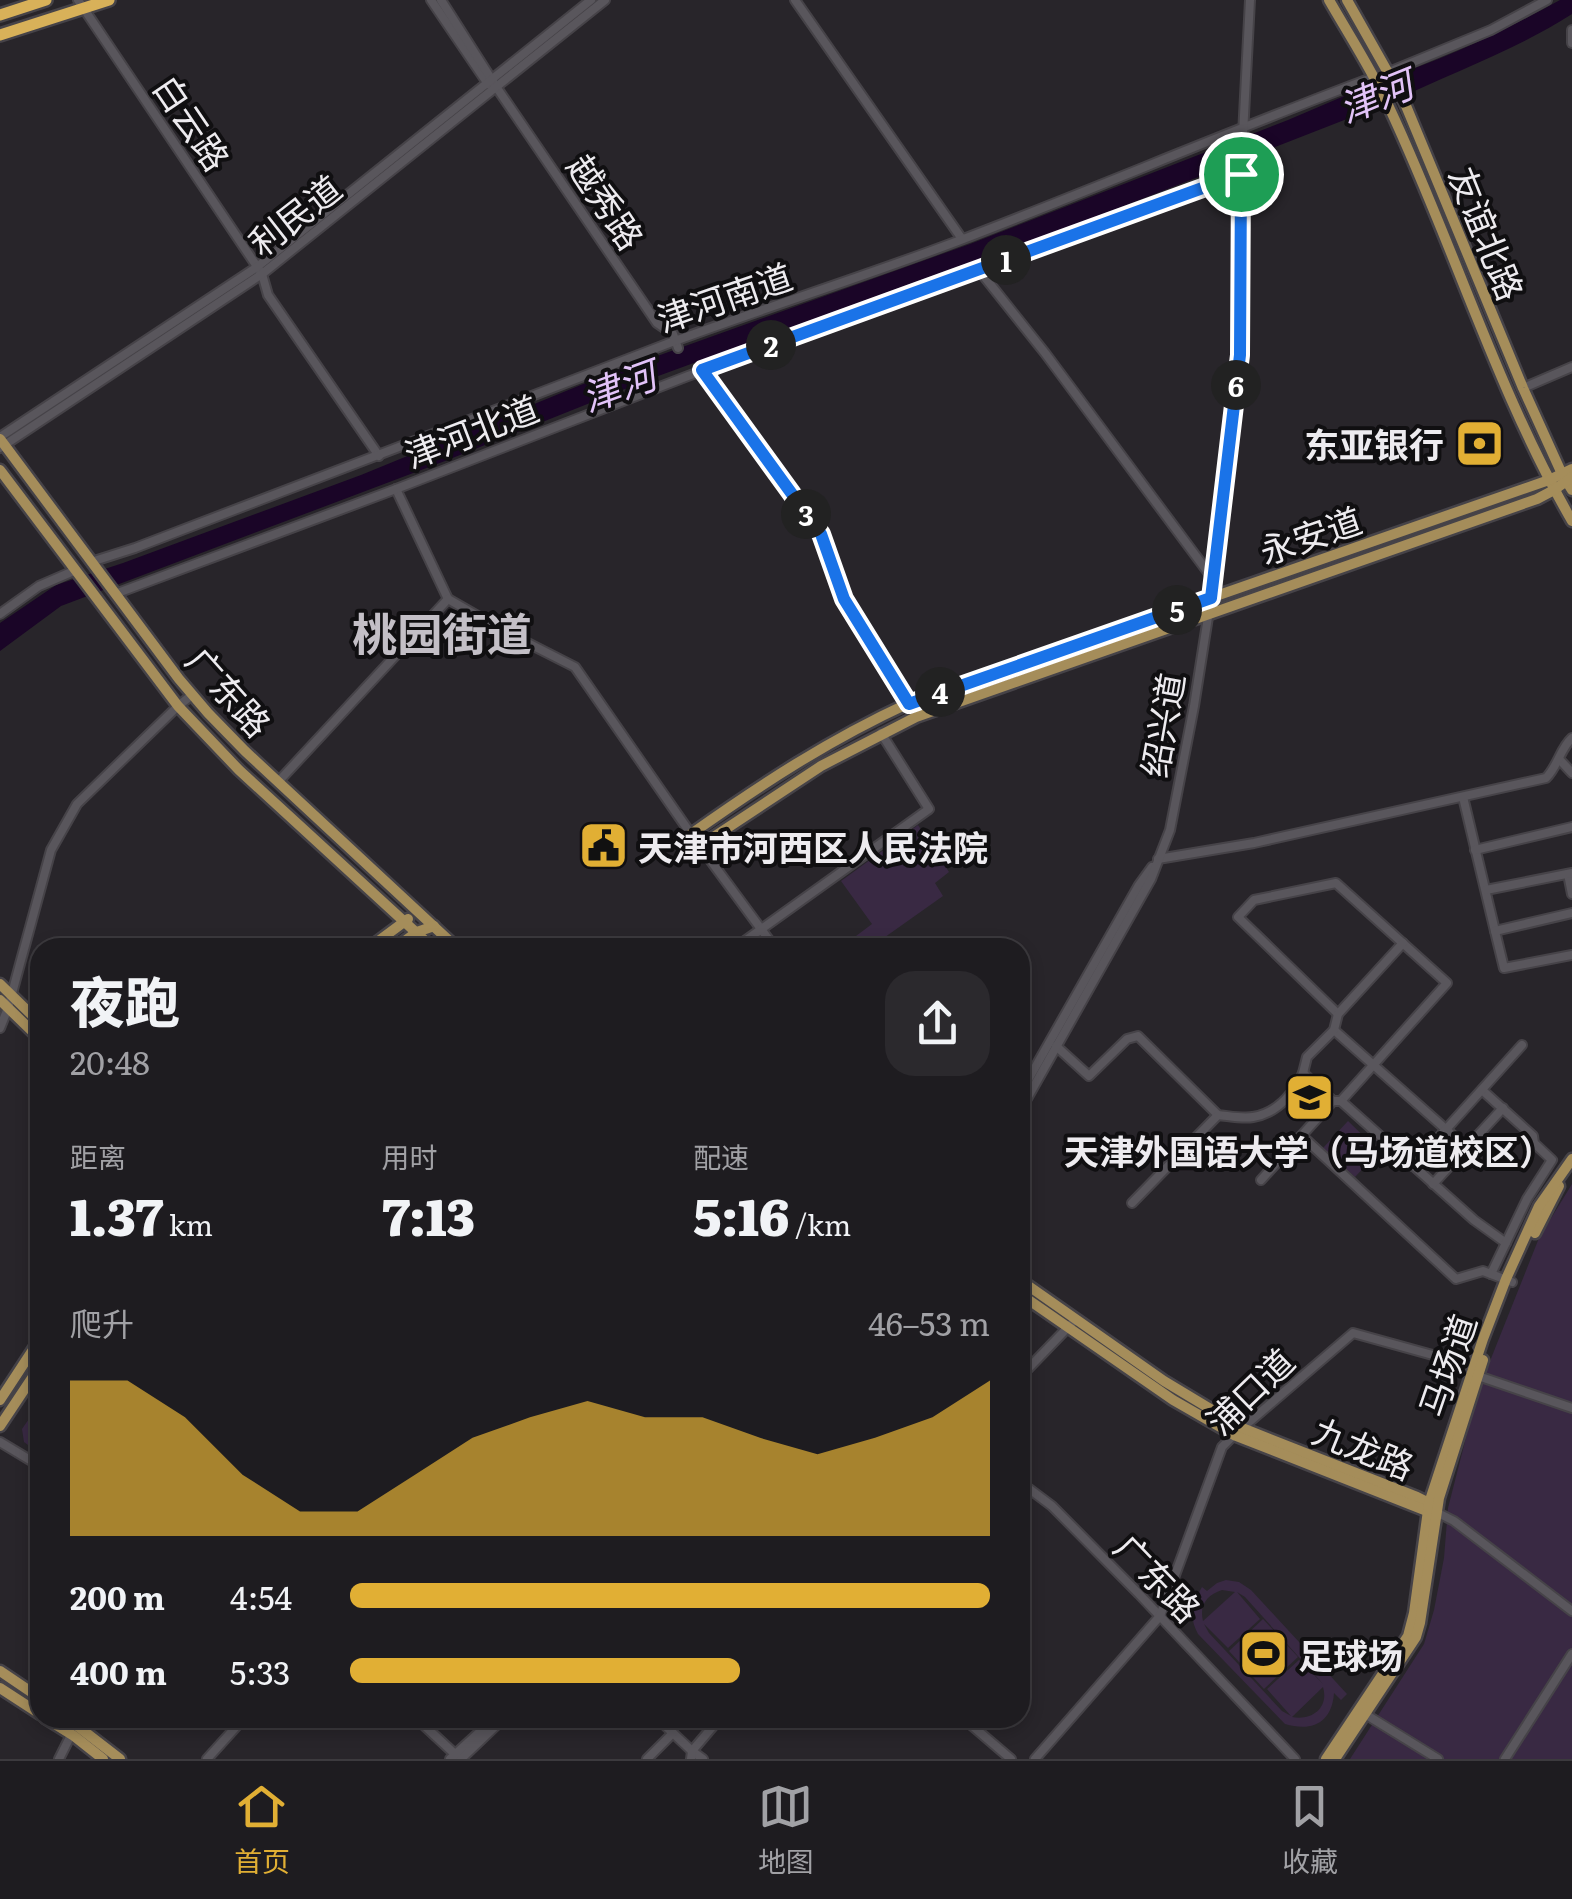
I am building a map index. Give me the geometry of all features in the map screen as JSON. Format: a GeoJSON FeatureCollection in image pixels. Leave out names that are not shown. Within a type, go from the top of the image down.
{"type":"FeatureCollection","features":[{"type":"Feature","properties":{"kind":"highway"},"geometry":{"type":"LineString","coordinates":[[0,15],[46,0]]}},
{"type":"Feature","properties":{"kind":"highway"},"geometry":{"type":"LineString","coordinates":[[0,35],[81,4],[108,0]]}},
{"type":"Feature","properties":{"kind":"main road"},"geometry":{"type":"LineString","coordinates":[[1329,0],[1374,77]]}},
{"type":"Feature","properties":{"kind":"main road","name":"友谊北路"},"geometry":{"type":"LineString","coordinates":[[1347,0],[1404,101],[1523,388],[1569,478]]}},
{"type":"Feature","properties":{"kind":"main road","name":"友谊北路"},"geometry":{"type":"LineString","coordinates":[[1374,77],[1552,485],[1572,521]]}},
{"type":"Feature","properties":{"kind":"main road","name":"广东路"},"geometry":{"type":"LineString","coordinates":[[1,442],[192,695],[244,751],[446,938]]}},
{"type":"Feature","properties":{"kind":"main road","name":"广东路"},"geometry":{"type":"LineString","coordinates":[[0,470],[178,706],[239,770],[423,938]]}},
{"type":"Feature","properties":{"kind":"main road","name":"永安道"},"geometry":{"type":"LineString","coordinates":[[691,834],[807,755],[909,704],[1569,478]]}},
{"type":"Feature","properties":{"kind":"main road","name":"永安道"},"geometry":{"type":"LineString","coordinates":[[700,846],[772,796],[881,733],[945,706],[1537,498],[1552,485]]}},
{"type":"Feature","properties":{"kind":"main road"},"geometry":{"type":"LineString","coordinates":[[382,938],[420,914]]}},
{"type":"Feature","properties":{"kind":"main road"},"geometry":{"type":"LineString","coordinates":[[409,938],[434,926]]}},
{"type":"Feature","properties":{"kind":"main road"},"geometry":{"type":"LineString","coordinates":[[5,997],[30,1016]]}},
{"type":"Feature","properties":{"kind":"main road"},"geometry":{"type":"LineString","coordinates":[[5,997],[30,1027]]}},
{"type":"Feature","properties":{"kind":"main road","name":"马场道"},"geometry":{"type":"LineString","coordinates":[[1335,1759],[1413,1643],[1418,1630],[1430,1510],[1509,1280],[1539,1206],[1572,1159]]}},
{"type":"Feature","properties":{"kind":"main road","name":"马场道"},"geometry":{"type":"LineString","coordinates":[[1509,1280],[1555,1193],[1572,1170]]}},
{"type":"Feature","properties":{"kind":"main road","name":"九龙路"},"geometry":{"type":"LineString","coordinates":[[1030,1288],[1072,1323]]}},
{"type":"Feature","properties":{"kind":"main road","name":"九龙路"},"geometry":{"type":"LineString","coordinates":[[1030,1300],[1164,1381],[1238,1432],[1415,1502]]}},
{"type":"Feature","properties":{"kind":"main road"},"geometry":{"type":"LineString","coordinates":[[0,1400],[30,1354]]}},
{"type":"Feature","properties":{"kind":"main road"},"geometry":{"type":"LineString","coordinates":[[0,1426],[30,1381]]}},
{"type":"Feature","properties":{"kind":"main road"},"geometry":{"type":"LineString","coordinates":[[1415,1502],[1430,1510]]}},
{"type":"Feature","properties":{"kind":"main road"},"geometry":{"type":"LineString","coordinates":[[1415,1502],[1430,1529]]}},
{"type":"Feature","properties":{"kind":"main road","name":"马场道"},"geometry":{"type":"LineString","coordinates":[[1326,1759],[1408,1636],[1430,1529]]}},
{"type":"Feature","properties":{"kind":"main road"},"geometry":{"type":"LineString","coordinates":[[0,1671],[30,1689]]}},
{"type":"Feature","properties":{"kind":"main road"},"geometry":{"type":"LineString","coordinates":[[0,1688],[30,1708]]}},
{"type":"Feature","properties":{"kind":"main road"},"geometry":{"type":"LineString","coordinates":[[69,1728],[120,1759]]}},
{"type":"Feature","properties":{"kind":"main road"},"geometry":{"type":"LineString","coordinates":[[74,1730],[103,1759]]}},
{"type":"Feature","properties":{"kind":"street","name":"越秀路"},"geometry":{"type":"LineString","coordinates":[[431,0],[657,323],[673,334],[677,345]]}},
{"type":"Feature","properties":{"kind":"street","name":"越秀路"},"geometry":{"type":"LineString","coordinates":[[441,0],[492,83]]}},
{"type":"Feature","properties":{"kind":"street","name":"利民道"},"geometry":{"type":"LineString","coordinates":[[1,442],[260,270],[591,0]]}},
{"type":"Feature","properties":{"kind":"street","name":"利民道"},"geometry":{"type":"LineString","coordinates":[[492,83],[604,0]]}},
{"type":"Feature","properties":{"kind":"street"},"geometry":{"type":"LineString","coordinates":[[795,0],[962,239]]}},
{"type":"Feature","properties":{"kind":"street","name":"绍兴道"},"geometry":{"type":"LineString","coordinates":[[1030,1093],[1143,894],[1170,830],[1211,598],[1240,355],[1241,174],[1250,0]]}},
{"type":"Feature","properties":{"kind":"street"},"geometry":{"type":"LineString","coordinates":[[1389,72],[1491,30],[1547,0]]}},
{"type":"Feature","properties":{"kind":"street","name":"白云路"},"geometry":{"type":"LineString","coordinates":[[81,4],[260,270],[268,295],[379,456]]}},
{"type":"Feature","properties":{"kind":"street"},"geometry":{"type":"LineString","coordinates":[[1572,30],[1572,43]]}},
{"type":"Feature","properties":{"kind":"street","name":"津河南道"},"geometry":{"type":"LineString","coordinates":[[91,562],[962,239],[1374,77]]}},
{"type":"Feature","properties":{"kind":"street","name":"津河北道"},"geometry":{"type":"LineString","coordinates":[[116,594],[702,370],[1241,174]]}},
{"type":"Feature","properties":{"kind":"street"},"geometry":{"type":"LineString","coordinates":[[979,270],[1213,579]]}},
{"type":"Feature","properties":{"kind":"street"},"geometry":{"type":"LineString","coordinates":[[1523,388],[1572,367]]}},
{"type":"Feature","properties":{"kind":"street"},"geometry":{"type":"LineString","coordinates":[[702,370],[821,534],[844,599],[909,704]]}},
{"type":"Feature","properties":{"kind":"street"},"geometry":{"type":"LineString","coordinates":[[396,489],[448,599],[575,668],[767,938]]}},
{"type":"Feature","properties":{"kind":"street"},"geometry":{"type":"LineString","coordinates":[[0,614],[39,586],[76,570]]}},
{"type":"Feature","properties":{"kind":"street"},"geometry":{"type":"LineString","coordinates":[[278,782],[448,599]]}},
{"type":"Feature","properties":{"kind":"street"},"geometry":{"type":"LineString","coordinates":[[0,1028],[5,997],[48,859],[77,804],[192,695]]}},
{"type":"Feature","properties":{"kind":"street"},"geometry":{"type":"LineString","coordinates":[[747,938],[930,808],[881,733]]}},
{"type":"Feature","properties":{"kind":"street"},"geometry":{"type":"LineString","coordinates":[[1158,860],[1254,843],[1546,778],[1560,759],[1564,744],[1572,738]]}},
{"type":"Feature","properties":{"kind":"street"},"geometry":{"type":"LineString","coordinates":[[1560,759],[1572,773]]}},
{"type":"Feature","properties":{"kind":"street"},"geometry":{"type":"LineString","coordinates":[[1462,797],[1504,968],[1572,955]]}},
{"type":"Feature","properties":{"kind":"street"},"geometry":{"type":"LineString","coordinates":[[1475,850],[1572,827]]}},
{"type":"Feature","properties":{"kind":"street","name":"绍兴道"},"geometry":{"type":"LineString","coordinates":[[1030,1076],[1139,885],[1158,860]]}},
{"type":"Feature","properties":{"kind":"street"},"geometry":{"type":"LineString","coordinates":[[1486,890],[1570,874],[1572,894]]}},
{"type":"Feature","properties":{"kind":"street"},"geometry":{"type":"LineString","coordinates":[[1261,1180],[1374,1065],[1447,982],[1336,883],[1254,900],[1238,917],[1338,1014]]}},
{"type":"Feature","properties":{"kind":"street"},"geometry":{"type":"LineString","coordinates":[[1495,932],[1572,912]]}},
{"type":"Feature","properties":{"kind":"street"},"geometry":{"type":"LineString","coordinates":[[1056,1046],[1089,1076],[1127,1039],[1138,1036],[1218,1116],[1252,1118],[1275,1109],[1294,1091],[1304,1074],[1307,1058],[1334,1030],[1338,1014],[1403,943]]}},
{"type":"Feature","properties":{"kind":"street"},"geometry":{"type":"LineString","coordinates":[[1334,1030],[1466,1148]]}},
{"type":"Feature","properties":{"kind":"street"},"geometry":{"type":"LineString","coordinates":[[1413,1166],[1522,1045]]}},
{"type":"Feature","properties":{"kind":"street"},"geometry":{"type":"LineString","coordinates":[[1304,1074],[1506,1243]]}},
{"type":"Feature","properties":{"kind":"street"},"geometry":{"type":"LineString","coordinates":[[1482,1090],[1534,1136],[1534,1143],[1552,1160],[1527,1198],[1491,1274]]}},
{"type":"Feature","properties":{"kind":"street"},"geometry":{"type":"LineString","coordinates":[[1433,1184],[1502,1108]]}},
{"type":"Feature","properties":{"kind":"street"},"geometry":{"type":"LineString","coordinates":[[1132,1204],[1218,1116]]}},
{"type":"Feature","properties":{"kind":"street"},"geometry":{"type":"LineString","coordinates":[[1302,1136],[1456,1279],[1483,1271],[1509,1280]]}},
{"type":"Feature","properties":{"kind":"street"},"geometry":{"type":"LineString","coordinates":[[1030,1367],[1072,1323]]}},
{"type":"Feature","properties":{"kind":"street","name":"浦口道"},"geometry":{"type":"LineString","coordinates":[[1034,1759],[1160,1616],[1222,1447],[1238,1432],[1352,1333],[1477,1370]]}},
{"type":"Feature","properties":{"kind":"street"},"geometry":{"type":"LineString","coordinates":[[1477,1370],[1572,1408]]}},
{"type":"Feature","properties":{"kind":"street"},"geometry":{"type":"LineString","coordinates":[[0,1442],[30,1460]]}},
{"type":"Feature","properties":{"kind":"street","name":"广东路"},"geometry":{"type":"LineString","coordinates":[[1030,1490],[1052,1506],[1295,1759]]}},
{"type":"Feature","properties":{"kind":"street"},"geometry":{"type":"LineString","coordinates":[[1430,1510],[1454,1520],[1572,1611]]}},
{"type":"Feature","properties":{"kind":"street"},"geometry":{"type":"LineString","coordinates":[[1505,1759],[1572,1654]]}},
{"type":"Feature","properties":{"kind":"street"},"geometry":{"type":"LineString","coordinates":[[1366,1714],[1438,1759]]}},
{"type":"Feature","properties":{"kind":"street"},"geometry":{"type":"LineString","coordinates":[[207,1759],[235,1728]]}},
{"type":"Feature","properties":{"kind":"street"},"geometry":{"type":"LineString","coordinates":[[426,1728],[456,1758]]}},
{"type":"Feature","properties":{"kind":"street"},"geometry":{"type":"LineString","coordinates":[[456,1758],[485,1728]]}},
{"type":"Feature","properties":{"kind":"street"},"geometry":{"type":"LineString","coordinates":[[456,1758],[492,1728]]}},
{"type":"Feature","properties":{"kind":"street"},"geometry":{"type":"LineString","coordinates":[[668,1728],[692,1755],[704,1759]]}},
{"type":"Feature","properties":{"kind":"street"},"geometry":{"type":"LineString","coordinates":[[692,1755],[712,1728]]}},
{"type":"Feature","properties":{"kind":"street"},"geometry":{"type":"LineString","coordinates":[[975,1728],[1011,1759]]}},
{"type":"Feature","properties":{"kind":"street"},"geometry":{"type":"LineString","coordinates":[[59,1759],[74,1730]]}},
{"type":"Feature","properties":{"kind":"street"},"geometry":{"type":"LineString","coordinates":[[647,1759],[673,1733]]}},
{"type":"Feature","properties":{"kind":"shaded area"},"geometry":{"type":"Polygon","coordinates":[[[918,825],[949,872],[935,883],[943,896],[884,938],[853,938],[872,924],[841,881],[918,825]]]}},
{"type":"Feature","properties":{"kind":"shaded area"},"geometry":{"type":"Polygon","coordinates":[[[1348,1121],[1379,1151],[1355,1177],[1323,1148],[1348,1121]]]}},
{"type":"Feature","properties":{"kind":"shaded area"},"geometry":{"type":"Polygon","coordinates":[[[1572,1184],[1572,1759],[1350,1759],[1424,1644],[1444,1558],[1448,1508],[1470,1422],[1539,1238],[1572,1184]]]}},
{"type":"Feature","properties":{"kind":"shaded area"},"geometry":{"type":"Polygon","coordinates":[[[30,1417],[30,1446],[24,1442],[22,1429],[30,1417]]]}},
{"type":"Feature","properties":{"kind":"shaded area"},"geometry":{"type":"Polygon","coordinates":[[[1239,1582],[1251,1590],[1347,1694],[1341,1700],[1334,1693],[1329,1712],[1319,1723],[1304,1727],[1285,1724],[1198,1634],[1192,1615],[1196,1599],[1202,1587],[1207,1591],[1217,1583],[1239,1582]],[[1222,1590],[1205,1601],[1203,1621],[1235,1592],[1222,1590]],[[1237,1592],[1260,1619],[1228,1648],[1204,1624],[1282,1711],[1291,1716],[1267,1689],[1299,1660],[1323,1684],[1237,1592]],[[1323,1687],[1292,1717],[1307,1717],[1318,1711],[1324,1701],[1323,1687]]]}},
{"type":"Feature","properties":{"kind":"shaded area","name":"足球场"},"geometry":{"type":"Polygon","coordinates":[[[1263,1619],[1298,1657],[1264,1689],[1229,1651],[1263,1619]]]}},
{"type":"Feature","properties":{"kind":"water","name":"津河"},"geometry":{"type":"Polygon","coordinates":[[[1560,0],[1572,0],[1572,14],[1551,27],[1393,101],[1039,239],[650,379],[61,606],[0,651],[0,623],[56,585],[361,475],[610,373],[970,244],[1452,53],[1560,0]]]}},
{"type":"Feature","properties":{"kind":"place","name":"东亚银行"},"geometry":{"type":"Point","coordinates":[1479,443]}},
{"type":"Feature","properties":{"kind":"place","name":"天津市河西区人民法院"},"geometry":{"type":"Point","coordinates":[603,846]}},
{"type":"Feature","properties":{"kind":"place","name":"天津外国语大学（马场道校区）"},"geometry":{"type":"Point","coordinates":[1309,1098]}},
{"type":"Feature","properties":{"kind":"place","name":"足球场"},"geometry":{"type":"Point","coordinates":[1263,1654]}},
{"type":"Feature","properties":{"kind":"district","name":"桃园街道"},"geometry":{"type":"Point","coordinates":[442,631]}},
{"type":"Feature","properties":{"kind":"route"},"geometry":{"type":"LineString","coordinates":[[1241,174],[1240,355],[1211,598],[909,704],[844,599],[821,534],[702,370],[1241,174]]}}]}
